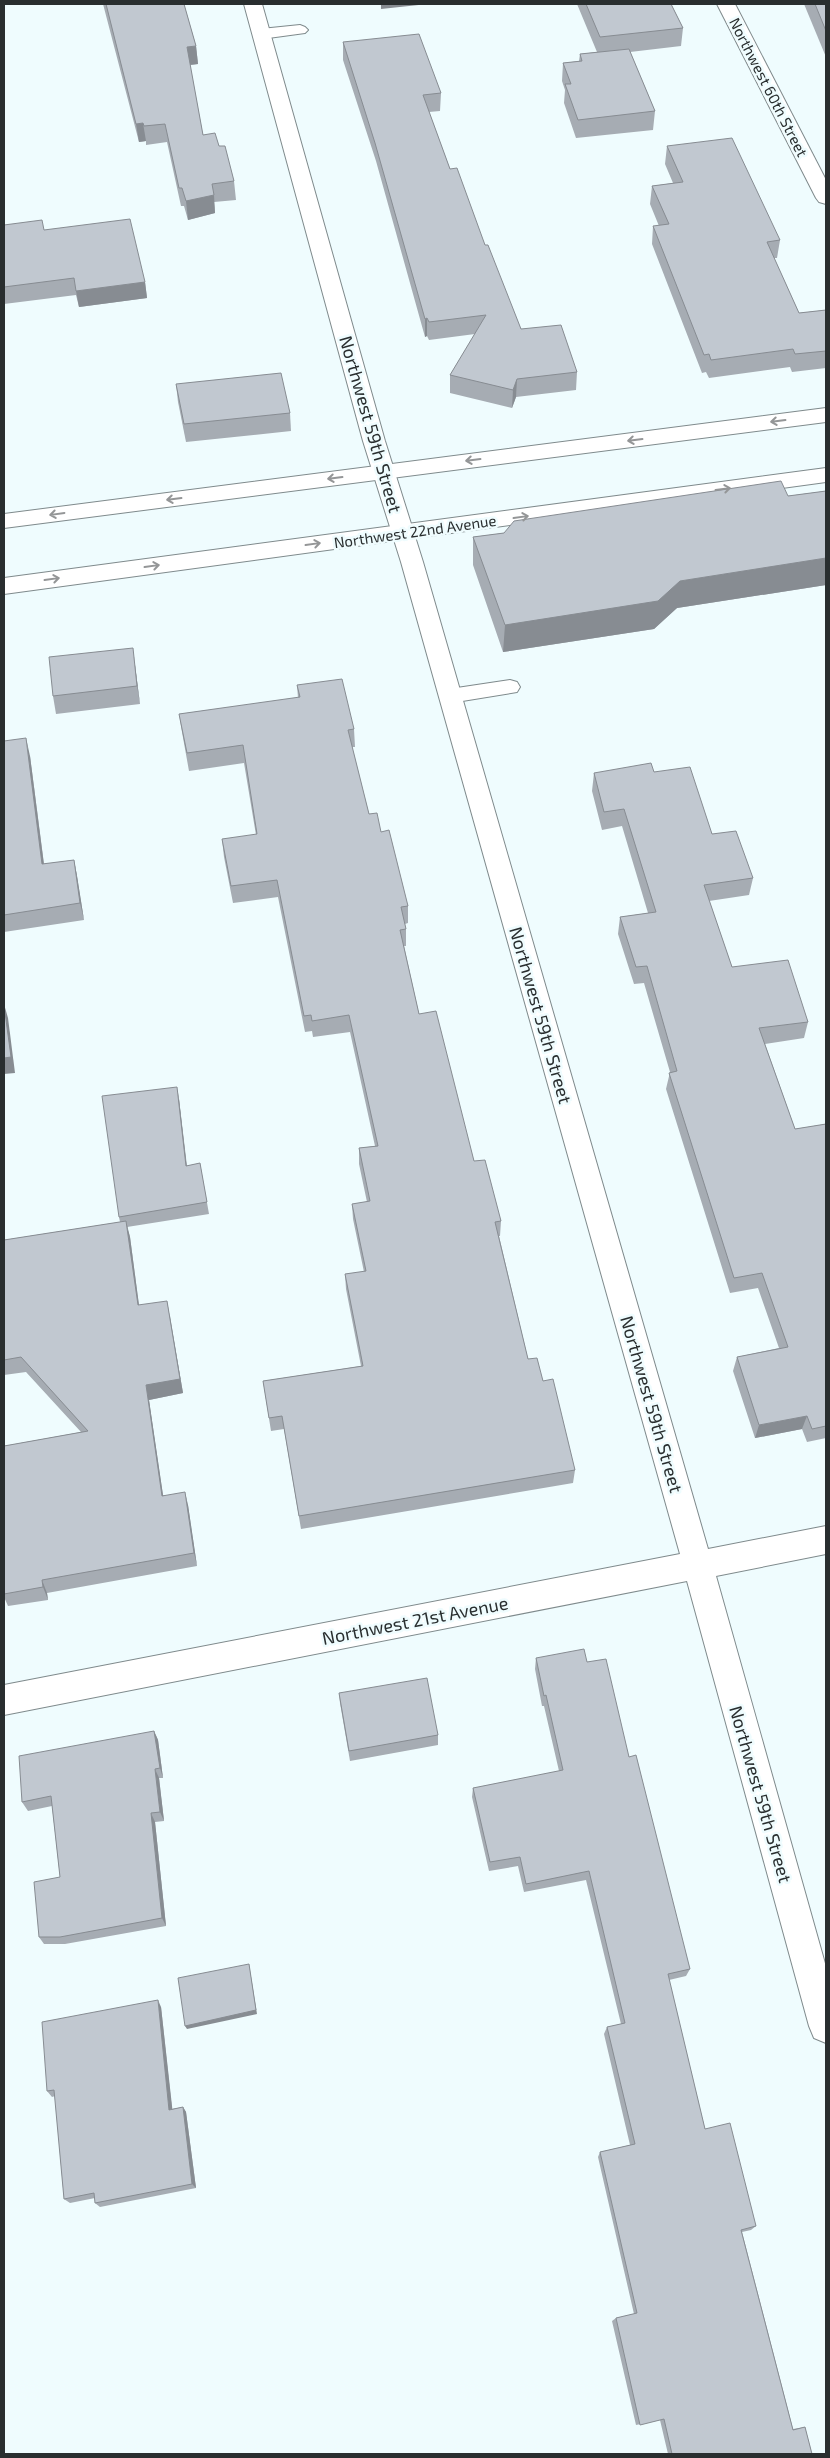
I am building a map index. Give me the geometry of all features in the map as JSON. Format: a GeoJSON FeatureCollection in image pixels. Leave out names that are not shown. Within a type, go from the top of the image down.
{"type":"FeatureCollection","features":[{"type":"Feature","properties":{"kind":"street","name":"Northwest 59th Street"},"geometry":{"type":"LineString","coordinates":[[253,4],[383,472],[403,532],[698,1565],[826,2026]]}},
{"type":"Feature","properties":{"kind":"street","name":"Northwest 60th Street"},"geometry":{"type":"LineString","coordinates":[[726,4],[826,198]]}},
{"type":"Feature","properties":{"kind":"street"},"geometry":{"type":"LineString","coordinates":[[4,521],[826,415]]}},
{"type":"Feature","properties":{"kind":"street","name":"Northwest 22nd Avenue"},"geometry":{"type":"LineString","coordinates":[[4,586],[826,475]]}},
{"type":"Feature","properties":{"kind":"street","name":"Northwest 21st Avenue"},"geometry":{"type":"LineString","coordinates":[[4,1700],[826,1540]]}},
{"type":"Feature","properties":{"kind":"lane"},"geometry":{"type":"LineString","coordinates":[[262,34],[300,30]]}},
{"type":"Feature","properties":{"kind":"lane"},"geometry":{"type":"LineString","coordinates":[[450,696],[510,687]]}},
{"type":"Feature","properties":{"kind":"building"},"geometry":{"type":"Polygon","coordinates":[[[106,4],[184,4],[196,46],[187,47],[203,135],[215,133],[219,146],[225,146],[234,181],[212,184],[214,195],[186,201],[182,188],[179,188],[165,124],[144,126],[143,123],[136,124],[106,4]]]}},
{"type":"Feature","properties":{"kind":"building"},"geometry":{"type":"Polygon","coordinates":[[[586,4],[671,4],[683,28],[600,37],[586,4]]]}},
{"type":"Feature","properties":{"kind":"building"},"geometry":{"type":"Polygon","coordinates":[[[815,4],[826,4],[826,31],[815,4]]]}},
{"type":"Feature","properties":{"kind":"building"},"geometry":{"type":"Polygon","coordinates":[[[419,34],[441,93],[423,95],[450,169],[457,168],[485,245],[488,245],[521,329],[561,325],[577,372],[517,379],[513,390],[450,375],[486,315],[429,322],[427,318],[425,319],[375,143],[343,42],[419,34]]]}},
{"type":"Feature","properties":{"kind":"building"},"geometry":{"type":"Polygon","coordinates":[[[629,49],[655,111],[578,120],[565,84],[571,84],[563,63],[582,61],[580,54],[629,49]]]}},
{"type":"Feature","properties":{"kind":"building"},"geometry":{"type":"Polygon","coordinates":[[[732,138],[780,240],[767,242],[799,313],[826,310],[826,351],[795,354],[793,349],[711,360],[709,354],[704,355],[653,226],[669,224],[652,186],[683,182],[667,146],[732,138]]]}},
{"type":"Feature","properties":{"kind":"building"},"geometry":{"type":"Polygon","coordinates":[[[130,219],[145,282],[76,291],[74,278],[4,287],[4,225],[42,220],[44,230],[130,219]]]}},
{"type":"Feature","properties":{"kind":"building"},"geometry":{"type":"Polygon","coordinates":[[[281,373],[290,413],[184,424],[176,384],[281,373]]]}},
{"type":"Feature","properties":{"kind":"building"},"geometry":{"type":"Polygon","coordinates":[[[781,481],[788,496],[826,491],[826,558],[680,581],[658,601],[505,625],[473,537],[504,533],[514,521],[781,481]]]}},
{"type":"Feature","properties":{"kind":"building"},"geometry":{"type":"Polygon","coordinates":[[[133,648],[137,686],[53,696],[49,657],[133,648]]]}},
{"type":"Feature","properties":{"kind":"building"},"geometry":{"type":"Polygon","coordinates":[[[342,679],[354,729],[348,730],[369,814],[377,813],[381,832],[389,830],[408,906],[401,907],[406,929],[400,930],[419,1014],[436,1011],[474,1161],[485,1160],[501,1221],[495,1222],[528,1359],[537,1358],[543,1381],[553,1379],[575,1470],[299,1516],[282,1416],[269,1418],[263,1381],[363,1366],[345,1274],[366,1271],[352,1204],[370,1201],[359,1148],[378,1146],[349,1015],[312,1021],[311,1015],[304,1016],[277,880],[231,886],[222,839],[257,834],[243,745],[187,753],[179,714],[300,697],[297,685],[342,679]]]}},
{"type":"Feature","properties":{"kind":"building"},"geometry":{"type":"Polygon","coordinates":[[[26,738],[42,864],[74,860],[80,903],[4,915],[4,741],[26,738]]]}},
{"type":"Feature","properties":{"kind":"building"},"geometry":{"type":"Polygon","coordinates":[[[651,763],[654,772],[690,767],[712,834],[736,831],[753,878],[704,885],[732,967],[788,960],[808,1022],[759,1028],[795,1129],[826,1124],[826,1426],[812,1429],[807,1416],[759,1425],[737,1357],[788,1347],[762,1273],[734,1278],[669,1073],[677,1071],[647,966],[636,967],[620,917],[656,912],[624,809],[604,812],[594,773],[651,763]]]}},
{"type":"Feature","properties":{"kind":"building"},"geometry":{"type":"Polygon","coordinates":[[[4,1005],[11,1057],[4,1058],[4,1005]]]}},
{"type":"Feature","properties":{"kind":"building"},"geometry":{"type":"Polygon","coordinates":[[[177,1087],[186,1166],[200,1163],[207,1202],[119,1217],[102,1096],[177,1087]]]}},
{"type":"Feature","properties":{"kind":"building"},"geometry":{"type":"Polygon","coordinates":[[[126,1221],[138,1305],[167,1301],[180,1379],[146,1385],[162,1496],[185,1492],[194,1553],[42,1580],[43,1587],[4,1594],[4,1446],[88,1431],[21,1357],[4,1360],[4,1240],[126,1221]]]}},
{"type":"Feature","properties":{"kind":"building"},"geometry":{"type":"Polygon","coordinates":[[[584,1649],[587,1662],[606,1659],[629,1757],[636,1755],[690,1969],[668,1974],[705,2129],[730,2123],[756,2226],[741,2230],[793,2430],[805,2427],[812,2454],[672,2454],[664,2419],[640,2425],[616,2318],[637,2313],[600,2152],[635,2144],[607,2027],[625,2023],[589,1871],[526,1884],[520,1857],[490,1862],[473,1788],[563,1770],[536,1658],[584,1649]]]}},
{"type":"Feature","properties":{"kind":"building"},"geometry":{"type":"Polygon","coordinates":[[[427,1678],[438,1735],[349,1751],[339,1693],[427,1678]]]}},
{"type":"Feature","properties":{"kind":"building"},"geometry":{"type":"Polygon","coordinates":[[[154,1731],[160,1768],[155,1769],[160,1812],[151,1813],[162,1918],[60,1937],[39,1937],[34,1882],[60,1877],[51,1796],[22,1802],[19,1756],[154,1731]]]}},
{"type":"Feature","properties":{"kind":"building"},"geometry":{"type":"Polygon","coordinates":[[[249,1964],[256,2010],[185,2026],[178,1978],[249,1964]]]}},
{"type":"Feature","properties":{"kind":"building"},"geometry":{"type":"Polygon","coordinates":[[[158,2000],[169,2110],[183,2107],[192,2184],[95,2203],[94,2193],[64,2199],[54,2090],[47,2091],[42,2022],[158,2000]]]}}]}
